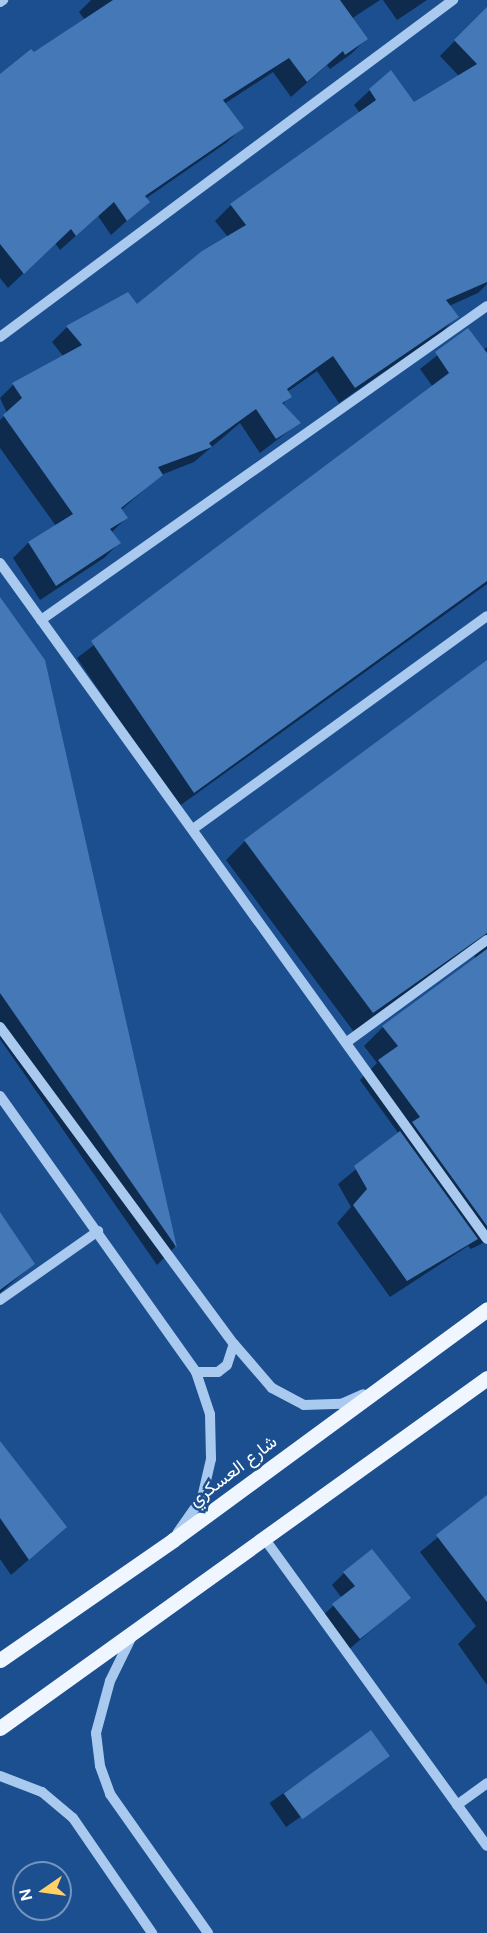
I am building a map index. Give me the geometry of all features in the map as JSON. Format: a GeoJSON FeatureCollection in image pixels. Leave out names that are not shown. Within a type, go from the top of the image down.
{"type":"FeatureCollection","features":[{"type":"Feature","properties":{"kind":"main road","name":"شارع العسكري"},"geometry":{"type":"LineString","coordinates":[[0,1660],[173,1540],[487,1309]]}},
{"type":"Feature","properties":{"kind":"main road"},"geometry":{"type":"LineString","coordinates":[[0,1728],[487,1378]]}},
{"type":"Feature","properties":{"kind":"street"},"geometry":{"type":"LineString","coordinates":[[0,337],[453,0]]}},
{"type":"Feature","properties":{"kind":"street"},"geometry":{"type":"LineString","coordinates":[[42,620],[487,306]]}},
{"type":"Feature","properties":{"kind":"street"},"geometry":{"type":"LineString","coordinates":[[0,563],[487,1239]]}},
{"type":"Feature","properties":{"kind":"street"},"geometry":{"type":"LineString","coordinates":[[193,830],[487,616]]}},
{"type":"Feature","properties":{"kind":"street"},"geometry":{"type":"LineString","coordinates":[[346,1042],[487,940]]}},
{"type":"Feature","properties":{"kind":"street"},"geometry":{"type":"LineString","coordinates":[[0,1027],[234,1344],[272,1388],[304,1405],[341,1404],[377,1388]]}},
{"type":"Feature","properties":{"kind":"street"},"geometry":{"type":"LineString","coordinates":[[0,1096],[196,1372],[210,1414],[211,1459],[202,1498],[173,1540]]}},
{"type":"Feature","properties":{"kind":"street"},"geometry":{"type":"LineString","coordinates":[[0,1300],[98,1231]]}},
{"type":"Feature","properties":{"kind":"street"},"geometry":{"type":"LineString","coordinates":[[196,1372],[218,1372],[227,1365],[234,1344]]}},
{"type":"Feature","properties":{"kind":"street"},"geometry":{"type":"LineString","coordinates":[[264,1538],[487,1846]]}},
{"type":"Feature","properties":{"kind":"street"},"geometry":{"type":"LineString","coordinates":[[134,1632],[110,1681],[96,1732],[100,1766],[110,1794],[208,1933]]}},
{"type":"Feature","properties":{"kind":"street"},"geometry":{"type":"LineString","coordinates":[[0,1776],[42,1792],[73,1818],[152,1933]]}},
{"type":"Feature","properties":{"kind":"street"},"geometry":{"type":"LineString","coordinates":[[457,1804],[487,1783]]}},
{"type":"Feature","properties":{"kind":"building"},"geometry":{"type":"Polygon","coordinates":[[[113,0],[340,0],[368,39],[345,55],[343,51],[307,82],[289,58],[223,100],[244,128],[145,196],[150,202],[127,221],[114,202],[76,236],[71,229],[24,274],[0,244],[0,74],[31,49],[34,52],[113,0]]]}},
{"type":"Feature","properties":{"kind":"building"},"geometry":{"type":"Polygon","coordinates":[[[487,7],[487,282],[446,300],[459,317],[355,388],[333,356],[287,389],[292,397],[282,403],[301,423],[276,439],[256,409],[209,443],[212,447],[158,467],[163,475],[121,508],[128,518],[110,529],[121,543],[56,586],[28,542],[73,514],[3,415],[22,398],[12,383],[82,345],[66,326],[128,292],[137,304],[202,251],[246,225],[230,204],[376,100],[369,89],[391,70],[414,102],[477,64],[454,40],[487,7]]]}},
{"type":"Feature","properties":{"kind":"building"},"geometry":{"type":"Polygon","coordinates":[[[468,328],[487,353],[487,581],[194,793],[91,641],[449,373],[435,352],[468,328]]]}},
{"type":"Feature","properties":{"kind":"building"},"geometry":{"type":"Polygon","coordinates":[[[0,597],[45,660],[177,1248],[0,993],[0,597]]]}},
{"type":"Feature","properties":{"kind":"building"},"geometry":{"type":"Polygon","coordinates":[[[487,660],[487,933],[373,1013],[244,840],[487,660]]]}},
{"type":"Feature","properties":{"kind":"building"},"geometry":{"type":"Polygon","coordinates":[[[487,949],[487,1226],[412,1122],[420,1117],[378,1060],[398,1046],[382,1026],[487,949]]]}},
{"type":"Feature","properties":{"kind":"building"},"geometry":{"type":"Polygon","coordinates":[[[400,1131],[478,1239],[407,1281],[353,1205],[367,1189],[354,1166],[400,1131]]]}},
{"type":"Feature","properties":{"kind":"building"},"geometry":{"type":"Polygon","coordinates":[[[0,1212],[35,1264],[0,1290],[0,1212]]]}},
{"type":"Feature","properties":{"kind":"building"},"geometry":{"type":"Polygon","coordinates":[[[0,1441],[67,1527],[29,1560],[0,1518],[0,1441]]]}},
{"type":"Feature","properties":{"kind":"building"},"geometry":{"type":"Polygon","coordinates":[[[487,1495],[487,1602],[436,1535],[487,1495]]]}},
{"type":"Feature","properties":{"kind":"building"},"geometry":{"type":"Polygon","coordinates":[[[372,1549],[411,1598],[360,1639],[332,1604],[355,1586],[343,1572],[372,1549]]]}},
{"type":"Feature","properties":{"kind":"building"},"geometry":{"type":"Polygon","coordinates":[[[371,1730],[390,1756],[302,1819],[284,1793],[371,1730]]]}}]}
